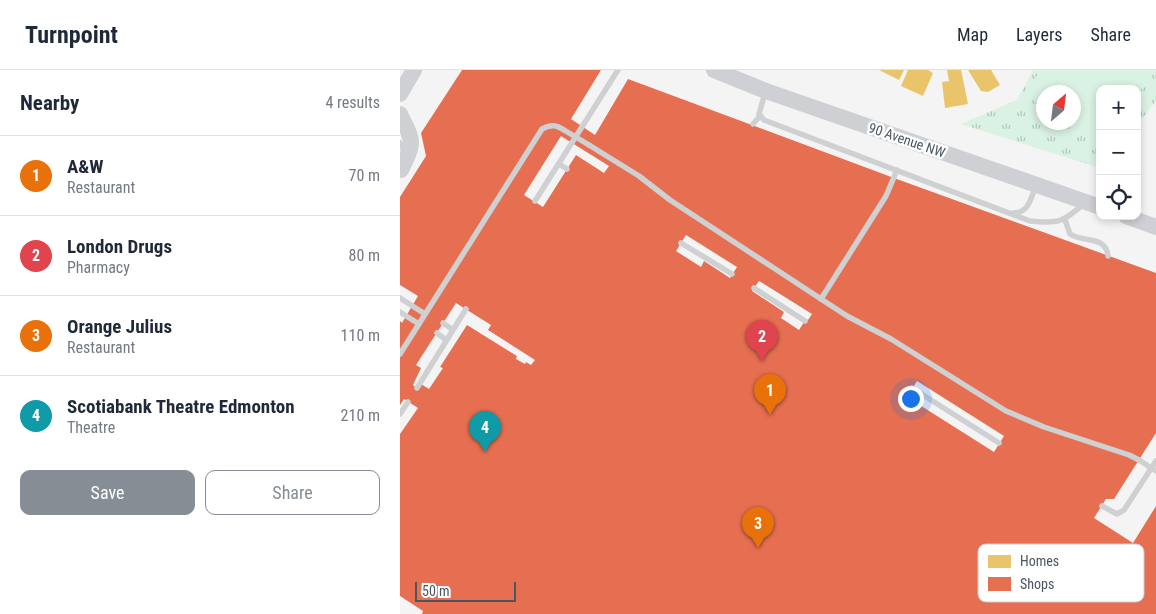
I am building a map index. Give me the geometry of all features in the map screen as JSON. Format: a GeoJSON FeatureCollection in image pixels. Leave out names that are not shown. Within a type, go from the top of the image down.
{"type":"FeatureCollection","features":[{"type":"Feature","properties":{"kind":"street"},"geometry":{"type":"LineString","coordinates":[[400,94],[414,70]]}},
{"type":"Feature","properties":{"kind":"street","name":"90 Avenue NW"},"geometry":{"type":"LineString","coordinates":[[714,70],[1093,205]]}},
{"type":"Feature","properties":{"kind":"street"},"geometry":{"type":"LineString","coordinates":[[400,114],[412,139],[411,150],[400,171]]}},
{"type":"Feature","properties":{"kind":"street"},"geometry":{"type":"LineString","coordinates":[[1137,220],[1156,227]]}},
{"type":"Feature","properties":{"kind":"lane"},"geometry":{"type":"LineString","coordinates":[[535,201],[618,70]]}},
{"type":"Feature","properties":{"kind":"lane"},"geometry":{"type":"LineString","coordinates":[[753,124],[760,116],[766,90]]}},
{"type":"Feature","properties":{"kind":"lane"},"geometry":{"type":"LineString","coordinates":[[760,116],[770,123],[1030,221],[1065,220],[1093,205]]}},
{"type":"Feature","properties":{"kind":"lane"},"geometry":{"type":"LineString","coordinates":[[765,129],[770,123]]}},
{"type":"Feature","properties":{"kind":"lane"},"geometry":{"type":"LineString","coordinates":[[400,354],[542,129],[555,125],[639,176],[670,200],[847,316],[891,339],[1006,411],[1044,427],[1129,455],[1156,471]]}},
{"type":"Feature","properties":{"kind":"lane"},"geometry":{"type":"LineString","coordinates":[[400,143],[404,157],[400,171]]}},
{"type":"Feature","properties":{"kind":"lane"},"geometry":{"type":"LineString","coordinates":[[559,164],[567,169]]}},
{"type":"Feature","properties":{"kind":"lane"},"geometry":{"type":"LineString","coordinates":[[821,299],[886,196],[897,170]]}},
{"type":"Feature","properties":{"kind":"lane"},"geometry":{"type":"LineString","coordinates":[[1012,213],[1025,210],[1036,185]]}},
{"type":"Feature","properties":{"kind":"lane"},"geometry":{"type":"LineString","coordinates":[[1065,220],[1070,234],[1102,244],[1108,250],[1108,256]]}},
{"type":"Feature","properties":{"kind":"lane"},"geometry":{"type":"LineString","coordinates":[[681,243],[732,274]]}},
{"type":"Feature","properties":{"kind":"lane"},"geometry":{"type":"LineString","coordinates":[[754,288],[805,321]]}},
{"type":"Feature","properties":{"kind":"lane"},"geometry":{"type":"LineString","coordinates":[[400,298],[425,314]]}},
{"type":"Feature","properties":{"kind":"lane"},"geometry":{"type":"LineString","coordinates":[[417,388],[466,309]]}},
{"type":"Feature","properties":{"kind":"lane"},"geometry":{"type":"LineString","coordinates":[[400,312],[419,324]]}},
{"type":"Feature","properties":{"kind":"lane"},"geometry":{"type":"LineString","coordinates":[[443,323],[453,330]]}},
{"type":"Feature","properties":{"kind":"lane"},"geometry":{"type":"LineString","coordinates":[[437,334],[446,340]]}},
{"type":"Feature","properties":{"kind":"lane"},"geometry":{"type":"LineString","coordinates":[[912,388],[999,443]]}},
{"type":"Feature","properties":{"kind":"lane"},"geometry":{"type":"LineString","coordinates":[[400,414],[408,402]]}},
{"type":"Feature","properties":{"kind":"lane"},"geometry":{"type":"LineString","coordinates":[[1102,506],[1116,514],[1124,510],[1156,461]]}},
{"type":"Feature","properties":{"kind":"green space"},"geometry":{"type":"Polygon","coordinates":[[[1033,70],[1156,70],[1156,101],[1141,120],[1141,85],[1096,85],[1096,167],[961,124],[1017,100],[1033,70]]]}},
{"type":"Feature","properties":{"kind":"green space"},"geometry":{"type":"Polygon","coordinates":[[[1040,70],[1152,70],[1141,90],[1141,85],[1096,85],[1096,135],[1081,126],[1081,85],[1036,85],[1036,102],[1025,96],[1040,70]]]}},
{"type":"Feature","properties":{"kind":"building: Homes"},"geometry":{"type":"Polygon","coordinates":[[[879,70],[904,70],[899,80],[879,70]]]}},
{"type":"Feature","properties":{"kind":"building: Homes"},"geometry":{"type":"Polygon","coordinates":[[[908,70],[928,70],[933,73],[923,96],[901,86],[908,70]]]}},
{"type":"Feature","properties":{"kind":"building: Homes"},"geometry":{"type":"Polygon","coordinates":[[[947,70],[961,70],[968,104],[945,108],[942,82],[949,81],[947,70]]]}},
{"type":"Feature","properties":{"kind":"building: Homes"},"geometry":{"type":"Polygon","coordinates":[[[968,70],[991,70],[1000,85],[988,92],[981,91],[968,70]]]}},
{"type":"Feature","properties":{"kind":"building: Shops"},"geometry":{"type":"Polygon","coordinates":[[[462,70],[601,70],[571,119],[595,135],[628,79],[1156,273],[1156,433],[1114,499],[1106,499],[1094,518],[1133,543],[1156,506],[1156,614],[422,614],[423,611],[400,596],[400,434],[418,408],[404,399],[400,405],[400,321],[402,323],[418,296],[400,285],[400,197],[426,156],[421,133],[462,70]],[[561,136],[524,195],[543,207],[576,155],[604,173],[609,166],[561,136]],[[686,235],[676,251],[701,267],[704,261],[730,278],[737,267],[686,235]],[[759,281],[752,291],[784,312],[781,318],[799,330],[806,319],[808,320],[812,314],[759,281]],[[456,303],[416,365],[421,368],[413,385],[418,389],[421,384],[429,389],[443,368],[440,367],[467,325],[517,356],[516,359],[525,364],[526,362],[531,365],[535,360],[488,330],[491,325],[456,303]],[[917,381],[907,397],[994,452],[1004,436],[917,381]]]}},
{"type":"Feature","properties":{"kind":"place","name":"London Drugs"},"geometry":{"type":"Point","coordinates":[762,361]}},
{"type":"Feature","properties":{"kind":"place","name":"A&W"},"geometry":{"type":"Point","coordinates":[770,415]}},
{"type":"Feature","properties":{"kind":"place","name":"Scotiabank Theatre Edmonton"},"geometry":{"type":"Point","coordinates":[485,452]}},
{"type":"Feature","properties":{"kind":"place","name":"Orange Julius"},"geometry":{"type":"Point","coordinates":[758,548]}}]}
